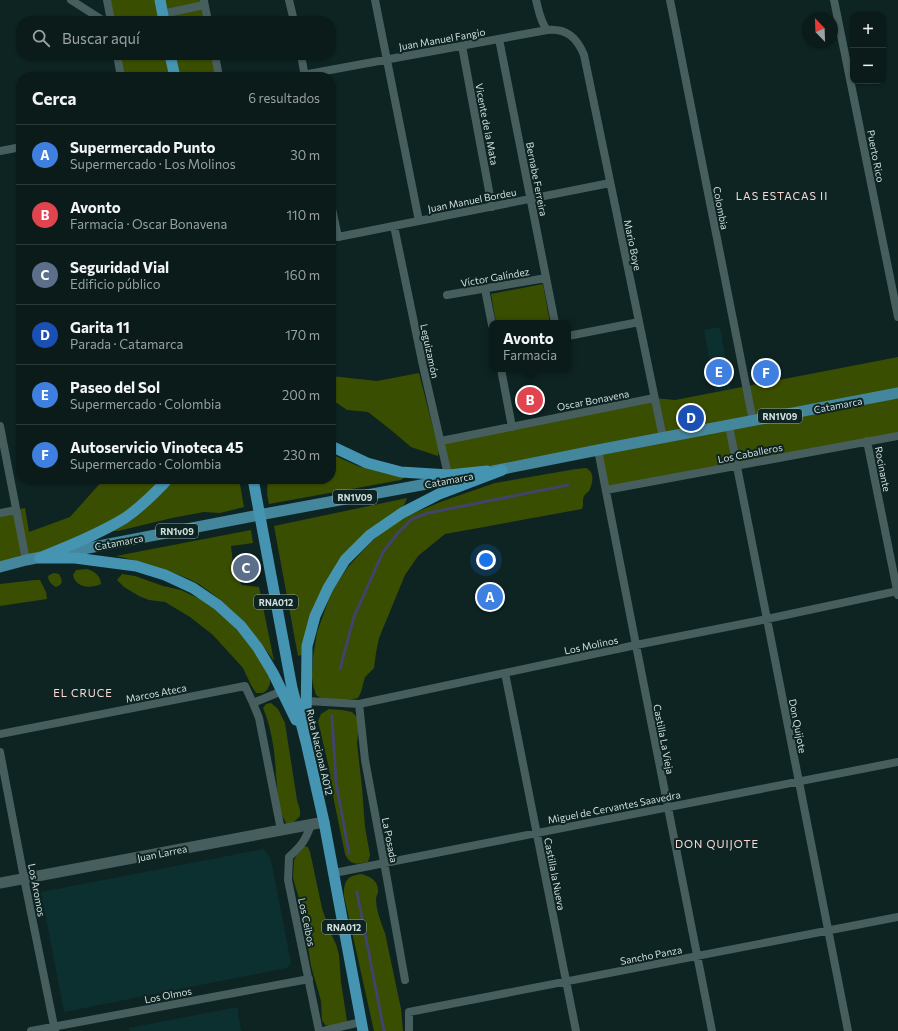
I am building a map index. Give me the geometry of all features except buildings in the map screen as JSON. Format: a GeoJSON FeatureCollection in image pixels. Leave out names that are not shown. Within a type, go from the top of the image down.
{"type":"FeatureCollection","features":[{"type":"Feature","properties":{"kind":"highway"},"geometry":{"type":"LineString","coordinates":[[160,0],[163,16]]}},
{"type":"Feature","properties":{"kind":"highway"},"geometry":{"type":"LineString","coordinates":[[171,60],[174,72]]}},
{"type":"Feature","properties":{"kind":"highway"},"geometry":{"type":"LineString","coordinates":[[336,448],[367,463],[401,472],[449,477],[502,470]]}},
{"type":"Feature","properties":{"kind":"highway"},"geometry":{"type":"LineString","coordinates":[[40,558],[75,558],[136,566],[165,575],[193,588],[218,605],[241,626],[258,648],[282,691],[297,703],[307,646],[315,616],[328,588],[345,560],[370,535],[402,514],[438,494],[502,470]]}},
{"type":"Feature","properties":{"kind":"highway"},"geometry":{"type":"LineString","coordinates":[[40,558],[97,534],[126,517],[150,498],[163,484]]}},
{"type":"Feature","properties":{"kind":"highway","name":"Ruta Nacional A012"},"geometry":{"type":"LineString","coordinates":[[254,484],[291,681],[324,822],[362,1026]]}},
{"type":"Feature","properties":{"kind":"main road","name":"Catamarca"},"geometry":{"type":"LineString","coordinates":[[502,470],[598,450],[898,394]]}},
{"type":"Feature","properties":{"kind":"main road","name":"Catamarca"},"geometry":{"type":"LineString","coordinates":[[0,566],[449,477]]}},
{"type":"Feature","properties":{"kind":"street"},"geometry":{"type":"LineString","coordinates":[[71,0],[96,16]]}},
{"type":"Feature","properties":{"kind":"street"},"geometry":{"type":"LineString","coordinates":[[107,0],[110,16]]}},
{"type":"Feature","properties":{"kind":"street"},"geometry":{"type":"LineString","coordinates":[[289,0],[293,16]]}},
{"type":"Feature","properties":{"kind":"street"},"geometry":{"type":"LineString","coordinates":[[375,0],[420,221]]}},
{"type":"Feature","properties":{"kind":"street"},"geometry":{"type":"LineString","coordinates":[[536,0],[542,24],[547,30]]}},
{"type":"Feature","properties":{"kind":"street","name":"Colombia"},"geometry":{"type":"LineString","coordinates":[[670,0],[753,421]]}},
{"type":"Feature","properties":{"kind":"street","name":"Puerto Rico"},"geometry":{"type":"LineString","coordinates":[[834,0],[898,317]]}},
{"type":"Feature","properties":{"kind":"street"},"geometry":{"type":"LineString","coordinates":[[166,16],[204,2],[207,16]]}},
{"type":"Feature","properties":{"kind":"street","name":"Juan Manuel Fangio"},"geometry":{"type":"LineString","coordinates":[[326,72],[547,30],[560,30],[566,32],[574,38],[584,55]]}},
{"type":"Feature","properties":{"kind":"street","name":"Bernabe Ferreira"},"geometry":{"type":"LineString","coordinates":[[499,39],[554,320]]}},
{"type":"Feature","properties":{"kind":"street","name":"Vicente de la Mata"},"geometry":{"type":"LineString","coordinates":[[462,46],[492,206]]}},
{"type":"Feature","properties":{"kind":"street","name":"Mario Boye"},"geometry":{"type":"LineString","coordinates":[[584,55],[663,438]]}},
{"type":"Feature","properties":{"kind":"street"},"geometry":{"type":"LineString","coordinates":[[118,60],[120,72]]}},
{"type":"Feature","properties":{"kind":"street"},"geometry":{"type":"LineString","coordinates":[[216,60],[218,72]]}},
{"type":"Feature","properties":{"kind":"street"},"geometry":{"type":"LineString","coordinates":[[302,60],[304,72]]}},
{"type":"Feature","properties":{"kind":"street"},"geometry":{"type":"LineString","coordinates":[[0,151],[16,148]]}},
{"type":"Feature","properties":{"kind":"street","name":"Juan Manuel Bordeu"},"geometry":{"type":"LineString","coordinates":[[336,228],[338,237],[610,183]]}},
{"type":"Feature","properties":{"kind":"street","name":"Leguizamón"},"geometry":{"type":"LineString","coordinates":[[394,226],[423,366],[449,477]]}},
{"type":"Feature","properties":{"kind":"street","name":"Víctor Galíndez"},"geometry":{"type":"LineString","coordinates":[[447,296],[546,278]]}},
{"type":"Feature","properties":{"kind":"street"},"geometry":{"type":"LineString","coordinates":[[485,289],[491,320]]}},
{"type":"Feature","properties":{"kind":"street"},"geometry":{"type":"LineString","coordinates":[[571,335],[639,322]]}},
{"type":"Feature","properties":{"kind":"street"},"geometry":{"type":"LineString","coordinates":[[502,372],[512,427]]}},
{"type":"Feature","properties":{"kind":"street","name":"Oscar Bonavena"},"geometry":{"type":"LineString","coordinates":[[440,441],[654,398]]}},
{"type":"Feature","properties":{"kind":"street"},"geometry":{"type":"LineString","coordinates":[[0,426],[26,560]]}},
{"type":"Feature","properties":{"kind":"street","name":"Don Quijote"},"geometry":{"type":"LineString","coordinates":[[729,426],[848,1031]]}},
{"type":"Feature","properties":{"kind":"street","name":"Los Caballeros"},"geometry":{"type":"LineString","coordinates":[[606,490],[898,436]]}},
{"type":"Feature","properties":{"kind":"street","name":"Rocinante"},"geometry":{"type":"LineString","coordinates":[[867,441],[898,592]]}},
{"type":"Feature","properties":{"kind":"street","name":"Castilla La Vieja"},"geometry":{"type":"LineString","coordinates":[[598,450],[712,1031]]}},
{"type":"Feature","properties":{"kind":"street"},"geometry":{"type":"LineString","coordinates":[[0,513],[16,510]]}},
{"type":"Feature","properties":{"kind":"street","name":"Los Molinos"},"geometry":{"type":"LineString","coordinates":[[297,703],[359,704],[898,592]]}},
{"type":"Feature","properties":{"kind":"street","name":"Castilla la Nueva"},"geometry":{"type":"LineString","coordinates":[[505,673],[576,1031]]}},
{"type":"Feature","properties":{"kind":"street","name":"Marcos Ateca"},"geometry":{"type":"LineString","coordinates":[[0,734],[245,686],[253,703]]}},
{"type":"Feature","properties":{"kind":"street"},"geometry":{"type":"LineString","coordinates":[[282,691],[253,703],[259,718],[282,830]]}},
{"type":"Feature","properties":{"kind":"street","name":"La Posada"},"geometry":{"type":"LineString","coordinates":[[359,704],[365,760],[405,980]]}},
{"type":"Feature","properties":{"kind":"street","name":"Los Aromos"},"geometry":{"type":"LineString","coordinates":[[0,752],[54,1029]]}},
{"type":"Feature","properties":{"kind":"street","name":"Miguel de Cervantes Saavedra"},"geometry":{"type":"LineString","coordinates":[[334,873],[536,832],[898,762]]}},
{"type":"Feature","properties":{"kind":"street","name":"Juan Larrea"},"geometry":{"type":"LineString","coordinates":[[0,883],[324,822]]}},
{"type":"Feature","properties":{"kind":"street","name":"Los Ceibos"},"geometry":{"type":"LineString","coordinates":[[311,824],[306,838],[289,857],[288,880],[319,1031]]}},
{"type":"Feature","properties":{"kind":"street","name":"Sancho Panza"},"geometry":{"type":"LineString","coordinates":[[409,1031],[409,1012],[898,917]]}},
{"type":"Feature","properties":{"kind":"street","name":"Los Olmos"},"geometry":{"type":"LineString","coordinates":[[31,1031],[54,1029],[309,979]]}},
{"type":"Feature","properties":{"kind":"street"},"geometry":{"type":"LineString","coordinates":[[323,1031],[362,1026]]}},
{"type":"Feature","properties":{"kind":"shaded area"},"geometry":{"type":"Polygon","coordinates":[[[720,327],[731,389],[715,391],[704,330],[720,327]]]}},
{"type":"Feature","properties":{"kind":"shaded area"},"geometry":{"type":"Polygon","coordinates":[[[264,849],[271,860],[291,963],[287,968],[64,1012],[41,892],[264,849]]]}},
{"type":"Feature","properties":{"kind":"shaded area"},"geometry":{"type":"Polygon","coordinates":[[[237,1007],[241,1031],[130,1031],[129,1028],[237,1007]]]}},
{"type":"Feature","properties":{"kind":"green space"},"geometry":{"type":"Polygon","coordinates":[[[107,0],[204,0],[207,16],[110,16],[107,0]]]}},
{"type":"Feature","properties":{"kind":"green space"},"geometry":{"type":"Polygon","coordinates":[[[118,60],[216,60],[218,72],[120,72],[118,60]]]}},
{"type":"Feature","properties":{"kind":"green space"},"geometry":{"type":"Polygon","coordinates":[[[543,284],[549,320],[495,320],[491,294],[543,284]]]}},
{"type":"Feature","properties":{"kind":"green space"},"geometry":{"type":"Polygon","coordinates":[[[898,357],[898,436],[606,490],[598,450],[449,475],[441,441],[654,398],[675,400],[898,357]]]}},
{"type":"Feature","properties":{"kind":"green space"},"geometry":{"type":"Polygon","coordinates":[[[419,373],[439,451],[438,456],[411,447],[368,412],[347,410],[336,403],[336,377],[377,381],[419,373]]]}},
{"type":"Feature","properties":{"kind":"green space"},"geometry":{"type":"Polygon","coordinates":[[[336,456],[358,466],[405,477],[401,480],[269,504],[267,494],[268,484],[336,484],[336,456]]]}},
{"type":"Feature","properties":{"kind":"green space"},"geometry":{"type":"Polygon","coordinates":[[[586,468],[591,472],[592,481],[589,491],[583,498],[582,509],[445,534],[418,556],[405,575],[379,638],[374,668],[365,677],[358,698],[348,700],[324,700],[316,695],[312,677],[313,657],[317,632],[332,591],[348,567],[386,528],[402,518],[443,501],[495,483],[586,468]]]}},
{"type":"Feature","properties":{"kind":"green space"},"geometry":{"type":"Polygon","coordinates":[[[100,484],[162,484],[97,534],[0,567],[0,513],[25,508],[29,532],[70,517],[100,484]]]}},
{"type":"Feature","properties":{"kind":"green space"},"geometry":{"type":"Polygon","coordinates":[[[167,484],[240,484],[244,507],[220,513],[204,512],[118,531],[111,531],[167,484]]]}},
{"type":"Feature","properties":{"kind":"green space"},"geometry":{"type":"Polygon","coordinates":[[[407,498],[404,505],[348,551],[302,655],[298,656],[274,526],[407,498]]]}},
{"type":"Feature","properties":{"kind":"green space"},"geometry":{"type":"Polygon","coordinates":[[[251,530],[253,543],[231,546],[234,573],[242,585],[259,587],[274,661],[252,632],[236,615],[219,599],[200,585],[167,570],[116,556],[251,530]]]}},
{"type":"Feature","properties":{"kind":"green space"},"geometry":{"type":"Polygon","coordinates":[[[87,569],[97,574],[101,584],[88,587],[77,583],[73,575],[76,570],[87,569]]]}},
{"type":"Feature","properties":{"kind":"green space"},"geometry":{"type":"Polygon","coordinates":[[[54,573],[59,574],[62,582],[56,587],[50,583],[48,577],[54,573]]]}},
{"type":"Feature","properties":{"kind":"green space"},"geometry":{"type":"Polygon","coordinates":[[[122,574],[135,576],[163,586],[181,590],[202,600],[221,612],[240,632],[257,655],[270,678],[270,684],[267,690],[263,693],[256,693],[243,668],[213,635],[190,617],[165,602],[149,600],[124,587],[117,580],[122,574]]]}},
{"type":"Feature","properties":{"kind":"green space"},"geometry":{"type":"Polygon","coordinates":[[[40,580],[46,592],[47,599],[0,606],[0,584],[40,580]]]}},
{"type":"Feature","properties":{"kind":"green space"},"geometry":{"type":"Polygon","coordinates":[[[271,703],[278,709],[285,723],[297,800],[300,810],[300,816],[291,825],[286,823],[279,806],[275,758],[269,724],[263,708],[266,704],[271,703]]]}},
{"type":"Feature","properties":{"kind":"green space"},"geometry":{"type":"Polygon","coordinates":[[[329,709],[352,712],[357,717],[359,727],[357,743],[365,827],[370,855],[368,862],[354,863],[349,861],[345,854],[328,764],[318,721],[321,714],[329,709]]]}},
{"type":"Feature","properties":{"kind":"green space"},"geometry":{"type":"Polygon","coordinates":[[[304,846],[308,847],[310,852],[322,908],[339,955],[341,982],[347,1021],[336,1026],[325,1025],[322,1020],[321,1001],[311,966],[302,909],[293,878],[294,860],[304,846]]]}},
{"type":"Feature","properties":{"kind":"green space"},"geometry":{"type":"Polygon","coordinates":[[[361,874],[375,881],[378,887],[376,899],[377,907],[385,933],[401,1009],[403,1031],[374,1031],[344,896],[345,883],[347,880],[352,876],[361,874]]]}},
{"type":"Feature","properties":{"kind":"waterway"},"geometry":{"type":"LineString","coordinates":[[340,669],[354,617],[383,552],[398,533],[412,519],[428,513],[568,485]]}},
{"type":"Feature","properties":{"kind":"waterway"},"geometry":{"type":"LineString","coordinates":[[332,716],[336,782],[349,853]]}},
{"type":"Feature","properties":{"kind":"waterway"},"geometry":{"type":"LineString","coordinates":[[357,892],[384,1031]]}},
{"type":"Feature","properties":{"kind":"place","name":"Paseo del Sol"},"geometry":{"type":"Point","coordinates":[719,372]}},
{"type":"Feature","properties":{"kind":"place","name":"Autoservicio Vinoteca 45"},"geometry":{"type":"Point","coordinates":[766,373]}},
{"type":"Feature","properties":{"kind":"place","name":"Avonto"},"geometry":{"type":"Point","coordinates":[530,400]}},
{"type":"Feature","properties":{"kind":"place","name":"Garita 11"},"geometry":{"type":"Point","coordinates":[691,418]}},
{"type":"Feature","properties":{"kind":"place","name":"Seguridad Vial"},"geometry":{"type":"Point","coordinates":[246,568]}},
{"type":"Feature","properties":{"kind":"place","name":"Supermercado Punto"},"geometry":{"type":"Point","coordinates":[490,597]}},
{"type":"Feature","properties":{"kind":"district","name":"LAS ESTACAS II"},"geometry":{"type":"Point","coordinates":[782,195]}},
{"type":"Feature","properties":{"kind":"district","name":"EL CRUCE"},"geometry":{"type":"Point","coordinates":[83,692]}},
{"type":"Feature","properties":{"kind":"district","name":"DON QUIJOTE"},"geometry":{"type":"Point","coordinates":[717,843]}}]}
